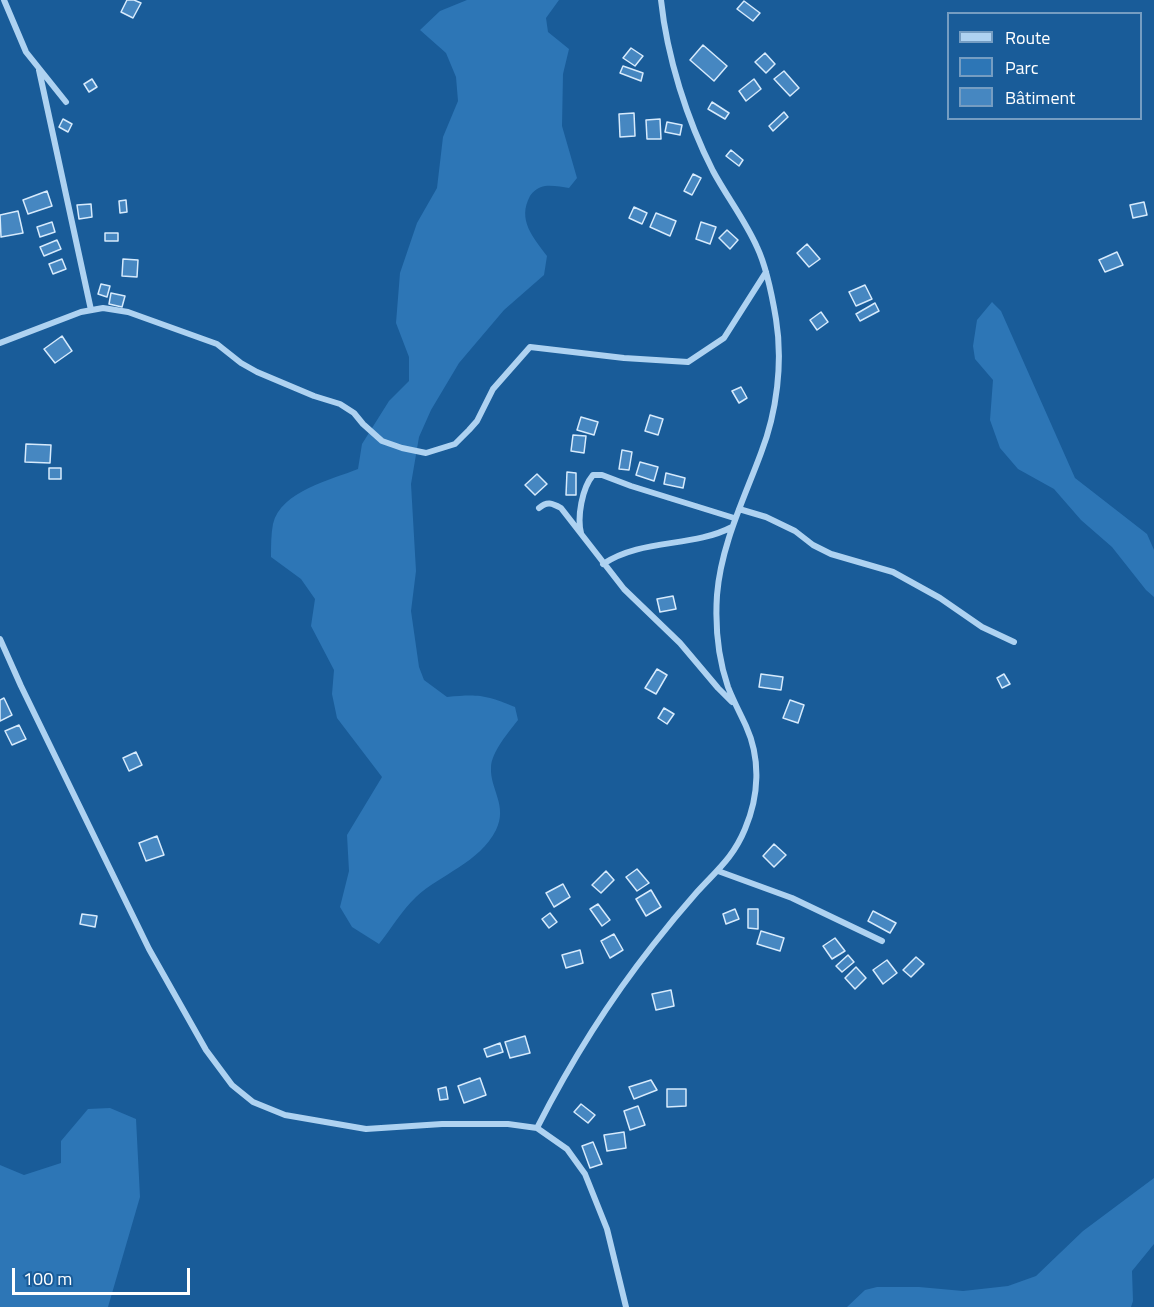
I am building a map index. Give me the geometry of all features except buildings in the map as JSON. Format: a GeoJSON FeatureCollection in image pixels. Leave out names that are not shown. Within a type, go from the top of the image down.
{"type":"FeatureCollection","features":[{"type":"Feature","properties":{"kind":"street"},"geometry":{"type":"LineString","coordinates":[[4,0],[26,52],[66,102]]}},
{"type":"Feature","properties":{"kind":"street"},"geometry":{"type":"LineString","coordinates":[[537,1128],[584,1041],[613,998],[660,935],[735,850],[747,825],[755,793],[755,751],[735,705],[719,654],[717,593],[734,518],[762,450],[776,401],[778,357],[776,321],[766,272],[754,241],[713,170],[676,76],[665,35],[661,0]]}},
{"type":"Feature","properties":{"kind":"street"},"geometry":{"type":"LineString","coordinates":[[39,70],[91,310]]}},
{"type":"Feature","properties":{"kind":"street"},"geometry":{"type":"LineString","coordinates":[[0,343],[74,314],[103,308],[128,312],[211,342],[257,372],[314,396],[340,404],[354,413],[382,441],[426,453],[455,444],[469,430],[477,421],[493,390],[530,347],[624,358],[688,362],[724,338],[766,272]]}},
{"type":"Feature","properties":{"kind":"street"},"geometry":{"type":"LineString","coordinates":[[582,537],[580,527],[583,502],[588,481],[593,476],[602,475],[734,518]]}},
{"type":"Feature","properties":{"kind":"street"},"geometry":{"type":"LineString","coordinates":[[539,508],[544,504],[552,503],[561,508],[624,589],[680,643],[735,705]]}},
{"type":"Feature","properties":{"kind":"street"},"geometry":{"type":"LineString","coordinates":[[739,509],[766,517],[795,531],[813,545],[831,554],[893,572],[940,598],[982,627],[1014,642]]}},
{"type":"Feature","properties":{"kind":"street"},"geometry":{"type":"LineString","coordinates":[[603,564],[618,555],[638,549],[717,535],[732,527]]}},
{"type":"Feature","properties":{"kind":"street"},"geometry":{"type":"LineString","coordinates":[[0,639],[149,949],[206,1050],[232,1085],[253,1102],[285,1114],[366,1129],[442,1124],[508,1124],[537,1128],[567,1149],[585,1174],[607,1229],[626,1307]]}},
{"type":"Feature","properties":{"kind":"street"},"geometry":{"type":"LineString","coordinates":[[718,871],[792,898],[882,941]]}},
{"type":"Feature","properties":{"kind":"green space"},"geometry":{"type":"Polygon","coordinates":[[[467,0],[559,0],[546,18],[548,32],[569,49],[563,74],[562,126],[577,178],[569,188],[545,186],[530,196],[526,205],[526,221],[532,235],[547,256],[544,275],[504,310],[459,363],[431,410],[419,437],[411,484],[416,571],[411,611],[419,667],[424,680],[447,697],[482,696],[496,700],[515,707],[518,720],[501,742],[492,762],[491,776],[500,813],[496,830],[489,841],[470,860],[416,897],[379,944],[352,927],[340,907],[349,871],[347,835],[382,777],[337,718],[332,694],[334,670],[311,626],[315,599],[301,579],[271,557],[272,532],[278,513],[296,495],[308,488],[358,469],[362,444],[389,401],[409,381],[409,357],[396,323],[400,273],[417,223],[437,188],[443,137],[458,101],[456,77],[446,53],[420,30],[440,11],[467,0]]]}},
{"type":"Feature","properties":{"kind":"green space"},"geometry":{"type":"Polygon","coordinates":[[[992,302],[1001,311],[1075,478],[1147,534],[1154,550],[1154,597],[1112,547],[1081,520],[1054,489],[1018,469],[1000,448],[990,420],[993,380],[975,359],[973,346],[977,320],[992,302]]]}},
{"type":"Feature","properties":{"kind":"green space"},"geometry":{"type":"Polygon","coordinates":[[[110,1108],[136,1119],[140,1197],[108,1307],[0,1307],[0,1165],[24,1175],[61,1163],[61,1141],[88,1109],[110,1108]]]}},
{"type":"Feature","properties":{"kind":"green space"},"geometry":{"type":"Polygon","coordinates":[[[1154,1178],[1154,1244],[1132,1271],[1133,1301],[1131,1307],[847,1307],[865,1290],[877,1287],[919,1287],[963,1291],[1008,1286],[1036,1276],[1083,1231],[1154,1178]]]}}]}
